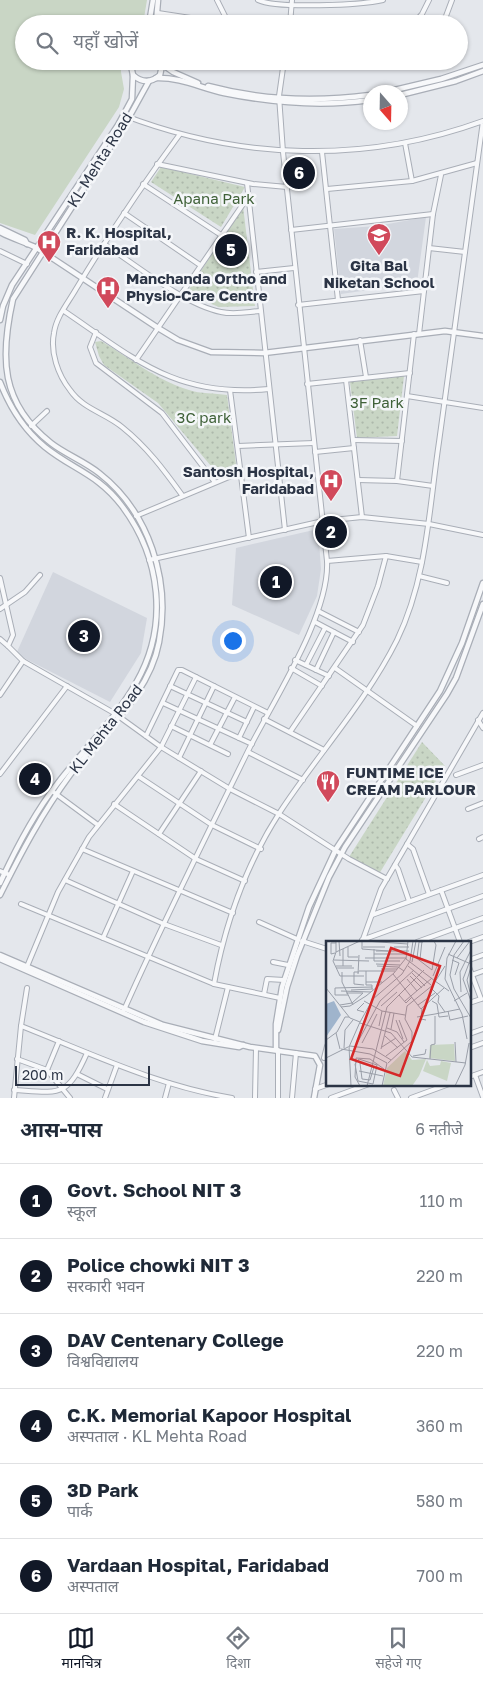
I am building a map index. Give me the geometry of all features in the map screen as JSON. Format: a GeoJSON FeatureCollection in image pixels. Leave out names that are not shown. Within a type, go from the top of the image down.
{"type":"FeatureCollection","features":[{"type":"Feature","properties":{"kind":"street"},"geometry":{"type":"LineString","coordinates":[[150,15],[153,0]]}},
{"type":"Feature","properties":{"kind":"street"},"geometry":{"type":"LineString","coordinates":[[158,0],[158,13],[171,15]]}},
{"type":"Feature","properties":{"kind":"street"},"geometry":{"type":"LineString","coordinates":[[217,0],[224,15]]}},
{"type":"Feature","properties":{"kind":"street"},"geometry":{"type":"LineString","coordinates":[[258,0],[268,4],[383,0]]}},
{"type":"Feature","properties":{"kind":"street"},"geometry":{"type":"LineString","coordinates":[[421,15],[429,0]]}},
{"type":"Feature","properties":{"kind":"street"},"geometry":{"type":"LineString","coordinates":[[446,15],[452,0]]}},
{"type":"Feature","properties":{"kind":"street"},"geometry":{"type":"LineString","coordinates":[[290,15],[291,2]]}},
{"type":"Feature","properties":{"kind":"street"},"geometry":{"type":"LineString","coordinates":[[408,87],[441,79],[483,65]]}},
{"type":"Feature","properties":{"kind":"street","name":"KL Mehta Road"},"geometry":{"type":"LineString","coordinates":[[117,714],[136,695],[150,670],[159,643],[162,616],[162,588],[156,559],[150,542],[122,495],[99,473],[51,444],[31,426],[8,388],[3,370],[1,348],[13,298],[126,116],[132,99],[132,70]]}},
{"type":"Feature","properties":{"kind":"street"},"geometry":{"type":"LineString","coordinates":[[156,78],[160,70]]}},
{"type":"Feature","properties":{"kind":"street"},"geometry":{"type":"LineString","coordinates":[[173,70],[184,78],[252,95],[324,99],[363,96]]}},
{"type":"Feature","properties":{"kind":"street"},"geometry":{"type":"LineString","coordinates":[[124,1011],[164,924],[264,719],[315,622],[325,589],[327,561],[294,268],[279,102],[284,70]]}},
{"type":"Feature","properties":{"kind":"street"},"geometry":{"type":"LineString","coordinates":[[408,93],[456,81],[483,71]]}},
{"type":"Feature","properties":{"kind":"street"},"geometry":{"type":"LineString","coordinates":[[133,75],[140,80],[149,81],[156,78],[172,78],[223,93],[279,102],[334,104],[363,101]]}},
{"type":"Feature","properties":{"kind":"street","name":"KL Mehta Road"},"geometry":{"type":"LineString","coordinates":[[0,320],[10,289],[149,81]]}},
{"type":"Feature","properties":{"kind":"street"},"geometry":{"type":"LineString","coordinates":[[126,116],[180,134],[244,147],[283,152],[363,150],[404,143],[483,121],[429,524],[414,595],[396,640],[367,690],[279,814],[261,849],[245,881],[221,945],[214,984]]}},
{"type":"Feature","properties":{"kind":"street"},"geometry":{"type":"LineString","coordinates":[[180,134],[143,184],[82,279],[55,327],[53,342],[58,370],[70,390],[82,403],[121,426],[147,449],[182,496]]}},
{"type":"Feature","properties":{"kind":"street"},"geometry":{"type":"LineString","coordinates":[[404,143],[412,181]]}},
{"type":"Feature","properties":{"kind":"street"},"geometry":{"type":"LineString","coordinates":[[322,152],[338,300]]}},
{"type":"Feature","properties":{"kind":"street"},"geometry":{"type":"LineString","coordinates":[[326,189],[412,181],[441,175],[477,163]]}},
{"type":"Feature","properties":{"kind":"street"},"geometry":{"type":"LineString","coordinates":[[157,164],[247,183],[287,187]]}},
{"type":"Feature","properties":{"kind":"street"},"geometry":{"type":"LineString","coordinates":[[396,481],[410,373],[424,291],[433,214],[441,175]]}},
{"type":"Feature","properties":{"kind":"street"},"geometry":{"type":"LineString","coordinates":[[247,183],[274,444],[285,530]]}},
{"type":"Feature","properties":{"kind":"street"},"geometry":{"type":"LineString","coordinates":[[143,184],[221,235]]}},
{"type":"Feature","properties":{"kind":"street"},"geometry":{"type":"LineString","coordinates":[[136,360],[248,196]]}},
{"type":"Feature","properties":{"kind":"street"},"geometry":{"type":"LineString","coordinates":[[124,213],[200,265]]}},
{"type":"Feature","properties":{"kind":"street"},"geometry":{"type":"LineString","coordinates":[[291,230],[433,214]]}},
{"type":"Feature","properties":{"kind":"street"},"geometry":{"type":"LineString","coordinates":[[0,228],[25,240],[27,244]]}},
{"type":"Feature","properties":{"kind":"street"},"geometry":{"type":"LineString","coordinates":[[0,232],[22,244],[37,248],[178,340],[210,352],[228,354],[264,352],[456,331],[483,336]]}},
{"type":"Feature","properties":{"kind":"street"},"geometry":{"type":"LineString","coordinates":[[104,244],[180,294],[203,306],[221,312],[260,311]]}},
{"type":"Feature","properties":{"kind":"street"},"geometry":{"type":"LineString","coordinates":[[429,248],[465,252]]}},
{"type":"Feature","properties":{"kind":"street"},"geometry":{"type":"LineString","coordinates":[[0,251],[27,264]]}},
{"type":"Feature","properties":{"kind":"street"},"geometry":{"type":"LineString","coordinates":[[256,272],[294,268]]}},
{"type":"Feature","properties":{"kind":"street"},"geometry":{"type":"LineString","coordinates":[[298,304],[424,291]]}},
{"type":"Feature","properties":{"kind":"street"},"geometry":{"type":"LineString","coordinates":[[64,311],[136,360],[159,373],[184,382],[230,390],[269,389]]}},
{"type":"Feature","properties":{"kind":"street"},"geometry":{"type":"LineString","coordinates":[[96,332],[90,347],[96,363],[162,413],[214,481]]}},
{"type":"Feature","properties":{"kind":"street"},"geometry":{"type":"LineString","coordinates":[[360,340],[366,377]]}},
{"type":"Feature","properties":{"kind":"street"},"geometry":{"type":"LineString","coordinates":[[307,384],[410,373]]}},
{"type":"Feature","properties":{"kind":"street"},"geometry":{"type":"LineString","coordinates":[[346,380],[362,517]]}},
{"type":"Feature","properties":{"kind":"street","name":"KL Mehta Road"},"geometry":{"type":"LineString","coordinates":[[0,382],[17,419],[29,432],[46,448],[93,476],[110,491],[130,516],[144,543],[150,560],[157,593],[158,616],[154,639],[136,684],[117,714],[54,793],[24,846],[0,882]]}},
{"type":"Feature","properties":{"kind":"street"},"geometry":{"type":"LineString","coordinates":[[230,390],[248,538]]}},
{"type":"Feature","properties":{"kind":"street"},"geometry":{"type":"LineString","coordinates":[[407,396],[483,408]]}},
{"type":"Feature","properties":{"kind":"street"},"geometry":{"type":"LineString","coordinates":[[31,426],[47,411]]}},
{"type":"Feature","properties":{"kind":"street"},"geometry":{"type":"LineString","coordinates":[[353,440],[402,441]]}},
{"type":"Feature","properties":{"kind":"street"},"geometry":{"type":"LineString","coordinates":[[238,446],[314,443]]}},
{"type":"Feature","properties":{"kind":"street"},"geometry":{"type":"LineString","coordinates":[[315,452],[354,448]]}},
{"type":"Feature","properties":{"kind":"street"},"geometry":{"type":"LineString","coordinates":[[136,516],[214,481],[241,472]]}},
{"type":"Feature","properties":{"kind":"street"},"geometry":{"type":"LineString","coordinates":[[358,480],[396,481],[433,486]]}},
{"type":"Feature","properties":{"kind":"street"},"geometry":{"type":"LineString","coordinates":[[150,560],[323,521],[362,517],[429,524],[483,535]]}},
{"type":"Feature","properties":{"kind":"street"},"geometry":{"type":"LineString","coordinates":[[327,561],[386,556],[422,562]]}},
{"type":"Feature","properties":{"kind":"street"},"geometry":{"type":"LineString","coordinates":[[290,732],[359,632],[378,586],[386,556]]}},
{"type":"Feature","properties":{"kind":"street"},"geometry":{"type":"LineString","coordinates":[[0,609],[24,592],[40,575]]}},
{"type":"Feature","properties":{"kind":"street"},"geometry":{"type":"LineString","coordinates":[[419,576],[447,583]]}},
{"type":"Feature","properties":{"kind":"street"},"geometry":{"type":"LineString","coordinates":[[0,578],[8,605],[13,635],[8,646]]}},
{"type":"Feature","properties":{"kind":"street"},"geometry":{"type":"LineString","coordinates":[[278,1098],[277,1031],[280,998],[297,939],[336,849],[417,726],[450,671],[483,583]]}},
{"type":"Feature","properties":{"kind":"street"},"geometry":{"type":"LineString","coordinates":[[277,1031],[281,1024],[287,987],[302,941],[329,877],[342,853],[447,694],[459,669],[483,604]]}},
{"type":"Feature","properties":{"kind":"street"},"geometry":{"type":"LineString","coordinates":[[318,611],[359,632]]}},
{"type":"Feature","properties":{"kind":"street"},"geometry":{"type":"LineString","coordinates":[[315,622],[352,642]]}},
{"type":"Feature","properties":{"kind":"street"},"geometry":{"type":"LineString","coordinates":[[306,665],[325,628]]}},
{"type":"Feature","properties":{"kind":"street"},"geometry":{"type":"LineString","coordinates":[[316,670],[334,632]]}},
{"type":"Feature","properties":{"kind":"street"},"geometry":{"type":"LineString","coordinates":[[0,639],[23,661],[117,714],[179,758],[230,789],[279,814],[387,879]]}},
{"type":"Feature","properties":{"kind":"street"},"geometry":{"type":"LineString","coordinates":[[295,660],[329,676]]}},
{"type":"Feature","properties":{"kind":"street"},"geometry":{"type":"LineString","coordinates":[[0,695],[23,661]]}},
{"type":"Feature","properties":{"kind":"street"},"geometry":{"type":"LineString","coordinates":[[291,668],[322,686]]}},
{"type":"Feature","properties":{"kind":"street"},"geometry":{"type":"LineString","coordinates":[[335,668],[417,726]]}},
{"type":"Feature","properties":{"kind":"street"},"geometry":{"type":"LineString","coordinates":[[146,736],[178,670],[268,713]]}},
{"type":"Feature","properties":{"kind":"street"},"geometry":{"type":"LineString","coordinates":[[26,968],[48,916],[82,849],[114,804],[161,746],[196,677]]}},
{"type":"Feature","properties":{"kind":"street"},"geometry":{"type":"LineString","coordinates":[[0,774],[67,686]]}},
{"type":"Feature","properties":{"kind":"street"},"geometry":{"type":"LineString","coordinates":[[170,686],[247,722]]}},
{"type":"Feature","properties":{"kind":"street"},"geometry":{"type":"LineString","coordinates":[[179,758],[214,686]]}},
{"type":"Feature","properties":{"kind":"street"},"geometry":{"type":"LineString","coordinates":[[210,745],[235,697]]}},
{"type":"Feature","properties":{"kind":"street"},"geometry":{"type":"LineString","coordinates":[[163,703],[252,744]]}},
{"type":"Feature","properties":{"kind":"street"},"geometry":{"type":"LineString","coordinates":[[238,738],[254,707]]}},
{"type":"Feature","properties":{"kind":"street"},"geometry":{"type":"LineString","coordinates":[[362,941],[387,879],[483,713]]}},
{"type":"Feature","properties":{"kind":"street"},"geometry":{"type":"LineString","coordinates":[[264,719],[324,750]]}},
{"type":"Feature","properties":{"kind":"street"},"geometry":{"type":"LineString","coordinates":[[478,720],[483,728]]}},
{"type":"Feature","properties":{"kind":"street"},"geometry":{"type":"LineString","coordinates":[[170,726],[228,754]]}},
{"type":"Feature","properties":{"kind":"street"},"geometry":{"type":"LineString","coordinates":[[248,752],[303,780]]}},
{"type":"Feature","properties":{"kind":"street"},"geometry":{"type":"LineString","coordinates":[[456,775],[483,765]]}},
{"type":"Feature","properties":{"kind":"street"},"geometry":{"type":"LineString","coordinates":[[159,834],[202,771]]}},
{"type":"Feature","properties":{"kind":"street"},"geometry":{"type":"LineString","coordinates":[[138,776],[212,825],[261,849]]}},
{"type":"Feature","properties":{"kind":"street"},"geometry":{"type":"LineString","coordinates":[[54,793],[98,825]]}},
{"type":"Feature","properties":{"kind":"street"},"geometry":{"type":"LineString","coordinates":[[468,809],[483,803]]}},
{"type":"Feature","properties":{"kind":"street"},"geometry":{"type":"LineString","coordinates":[[114,804],[196,859],[245,881]]}},
{"type":"Feature","properties":{"kind":"street"},"geometry":{"type":"LineString","coordinates":[[407,844],[413,849],[430,894]]}},
{"type":"Feature","properties":{"kind":"street"},"geometry":{"type":"LineString","coordinates":[[82,849],[233,913]]}},
{"type":"Feature","properties":{"kind":"street"},"geometry":{"type":"LineString","coordinates":[[395,865],[409,901]]}},
{"type":"Feature","properties":{"kind":"street"},"geometry":{"type":"LineString","coordinates":[[103,938],[133,871]]}},
{"type":"Feature","properties":{"kind":"street","name":"KL Mehta Road"},"geometry":{"type":"LineString","coordinates":[[0,895],[5,873]]}},
{"type":"Feature","properties":{"kind":"street"},"geometry":{"type":"LineString","coordinates":[[372,915],[483,875]]}},
{"type":"Feature","properties":{"kind":"street"},"geometry":{"type":"LineString","coordinates":[[65,880],[164,924],[221,945]]}},
{"type":"Feature","properties":{"kind":"street"},"geometry":{"type":"LineString","coordinates":[[441,890],[460,941]]}},
{"type":"Feature","properties":{"kind":"street"},"geometry":{"type":"LineString","coordinates":[[362,941],[483,896]]}},
{"type":"Feature","properties":{"kind":"street"},"geometry":{"type":"LineString","coordinates":[[21,904],[214,984],[280,998]]}},
{"type":"Feature","properties":{"kind":"street"},"geometry":{"type":"LineString","coordinates":[[420,941],[483,918]]}},
{"type":"Feature","properties":{"kind":"street"},"geometry":{"type":"LineString","coordinates":[[259,922],[297,939]]}},
{"type":"Feature","properties":{"kind":"street"},"geometry":{"type":"LineString","coordinates":[[470,942],[483,938]]}},
{"type":"Feature","properties":{"kind":"street"},"geometry":{"type":"LineString","coordinates":[[302,941],[326,949]]}},
{"type":"Feature","properties":{"kind":"street"},"geometry":{"type":"LineString","coordinates":[[0,955],[184,1036],[222,1042]]}},
{"type":"Feature","properties":{"kind":"street"},"geometry":{"type":"LineString","coordinates":[[470,960],[483,955]]}},
{"type":"Feature","properties":{"kind":"street"},"geometry":{"type":"LineString","coordinates":[[0,959],[26,968]]}},
{"type":"Feature","properties":{"kind":"street"},"geometry":{"type":"LineString","coordinates":[[273,962],[288,965]]}},
{"type":"Feature","properties":{"kind":"street"},"geometry":{"type":"LineString","coordinates":[[470,1003],[482,998],[471,976],[483,972]]}},
{"type":"Feature","properties":{"kind":"street"},"geometry":{"type":"LineString","coordinates":[[264,994],[267,979],[284,980]]}},
{"type":"Feature","properties":{"kind":"street"},"geometry":{"type":"LineString","coordinates":[[215,1040],[228,987]]}},
{"type":"Feature","properties":{"kind":"street"},"geometry":{"type":"LineString","coordinates":[[14,1098],[17,1059],[27,988]]}},
{"type":"Feature","properties":{"kind":"street"},"geometry":{"type":"LineString","coordinates":[[124,1011],[163,1025],[238,1047],[243,1045],[315,1056],[319,1061],[314,1098]]}},
{"type":"Feature","properties":{"kind":"street"},"geometry":{"type":"LineString","coordinates":[[21,1026],[117,1065],[169,1083],[197,1092],[230,1098]]}},
{"type":"Feature","properties":{"kind":"street"},"geometry":{"type":"LineString","coordinates":[[470,1034],[483,1029]]}},
{"type":"Feature","properties":{"kind":"street"},"geometry":{"type":"LineString","coordinates":[[47,1070],[60,1041]]}},
{"type":"Feature","properties":{"kind":"street"},"geometry":{"type":"LineString","coordinates":[[470,1048],[483,1043]]}},
{"type":"Feature","properties":{"kind":"street"},"geometry":{"type":"LineString","coordinates":[[255,1098],[256,1048]]}},
{"type":"Feature","properties":{"kind":"street"},"geometry":{"type":"LineString","coordinates":[[14,1090],[51,1092],[65,1088],[77,1074],[87,1052]]}},
{"type":"Feature","properties":{"kind":"street"},"geometry":{"type":"LineString","coordinates":[[292,1098],[296,1053]]}},
{"type":"Feature","properties":{"kind":"street"},"geometry":{"type":"LineString","coordinates":[[319,1061],[326,1058]]}},
{"type":"Feature","properties":{"kind":"street"},"geometry":{"type":"LineString","coordinates":[[17,1059],[47,1070],[65,1088],[70,1098]]}},
{"type":"Feature","properties":{"kind":"street"},"geometry":{"type":"LineString","coordinates":[[105,1098],[117,1065]]}},
{"type":"Feature","properties":{"kind":"street"},"geometry":{"type":"LineString","coordinates":[[470,1077],[483,1072]]}},
{"type":"Feature","properties":{"kind":"street"},"geometry":{"type":"LineString","coordinates":[[77,1074],[107,1089]]}},
{"type":"Feature","properties":{"kind":"street"},"geometry":{"type":"LineString","coordinates":[[475,1075],[483,1097]]}},
{"type":"Feature","properties":{"kind":"street"},"geometry":{"type":"LineString","coordinates":[[165,1098],[169,1083]]}},
{"type":"Feature","properties":{"kind":"street"},"geometry":{"type":"LineString","coordinates":[[315,1089],[326,1085]]}},
{"type":"Feature","properties":{"kind":"street"},"geometry":{"type":"LineString","coordinates":[[331,1098],[364,1086]]}},
{"type":"Feature","properties":{"kind":"street"},"geometry":{"type":"LineString","coordinates":[[411,1098],[444,1086]]}},
{"type":"Feature","properties":{"kind":"street"},"geometry":{"type":"LineString","coordinates":[[394,1090],[398,1098]]}},
{"type":"Feature","properties":{"kind":"street"},"geometry":{"type":"LineString","coordinates":[[197,1092],[197,1098]]}},
{"type":"Feature","properties":{"kind":"shaded area","name":"Gita Bal Niketan School"},"geometry":{"type":"Polygon","coordinates":[[[426,217],[417,283],[341,294],[334,229],[377,226],[426,217]]]}},
{"type":"Feature","properties":{"kind":"shaded area"},"geometry":{"type":"Polygon","coordinates":[[[318,529],[321,569],[317,596],[299,635],[232,605],[236,548],[318,529]]]}},
{"type":"Feature","properties":{"kind":"shaded area"},"geometry":{"type":"Polygon","coordinates":[[[53,572],[147,618],[141,653],[110,702],[16,654],[53,572]]]}},
{"type":"Feature","properties":{"kind":"green space"},"geometry":{"type":"Polygon","coordinates":[[[0,0],[147,0],[144,15],[15,15],[15,70],[121,70],[124,89],[119,107],[35,235],[0,223],[0,0]]]}},
{"type":"Feature","properties":{"kind":"green space","name":"Apana Park"},"geometry":{"type":"Polygon","coordinates":[[[161,167],[245,187],[221,227],[151,182],[161,167]]]}},
{"type":"Feature","properties":{"kind":"green space"},"geometry":{"type":"Polygon","coordinates":[[[243,206],[255,306],[219,307],[186,294],[243,206]]]}},
{"type":"Feature","properties":{"kind":"green space","name":"3C park"},"geometry":{"type":"Polygon","coordinates":[[[101,341],[165,381],[189,390],[227,395],[236,464],[216,472],[158,403],[104,365],[95,342],[101,341]]]}},
{"type":"Feature","properties":{"kind":"green space","name":"3F Park"},"geometry":{"type":"Polygon","coordinates":[[[404,376],[397,436],[357,438],[350,382],[404,376]]]}},
{"type":"Feature","properties":{"kind":"green space"},"geometry":{"type":"Polygon","coordinates":[[[422,742],[445,766],[379,874],[349,857],[422,742]]]}},
{"type":"Feature","properties":{"kind":"place","name":"Vardaan Hospital, Faridabad"},"geometry":{"type":"Point","coordinates":[299,173]}},
{"type":"Feature","properties":{"kind":"place","name":"3D Park"},"geometry":{"type":"Point","coordinates":[231,250]}},
{"type":"Feature","properties":{"kind":"place","name":"Gita Bal Niketan School"},"geometry":{"type":"Point","coordinates":[379,256]}},
{"type":"Feature","properties":{"kind":"place","name":"R. K. Hospital, Faridabad"},"geometry":{"type":"Point","coordinates":[49,263]}},
{"type":"Feature","properties":{"kind":"place","name":"Manchanda Ortho and Physio-Care Centre"},"geometry":{"type":"Point","coordinates":[108,309]}},
{"type":"Feature","properties":{"kind":"place","name":"Santosh Hospital, Faridabad"},"geometry":{"type":"Point","coordinates":[331,502]}},
{"type":"Feature","properties":{"kind":"place","name":"Police chowki NIT 3"},"geometry":{"type":"Point","coordinates":[331,532]}},
{"type":"Feature","properties":{"kind":"place","name":"Govt. School NIT 3"},"geometry":{"type":"Point","coordinates":[276,582]}},
{"type":"Feature","properties":{"kind":"place","name":"DAV Centenary College"},"geometry":{"type":"Point","coordinates":[84,636]}},
{"type":"Feature","properties":{"kind":"place","name":"C.K. Memorial Kapoor Hospital"},"geometry":{"type":"Point","coordinates":[35,779]}},
{"type":"Feature","properties":{"kind":"place","name":"FUNTIME ICE CREAM PARLOUR"},"geometry":{"type":"Point","coordinates":[328,803]}}]}
